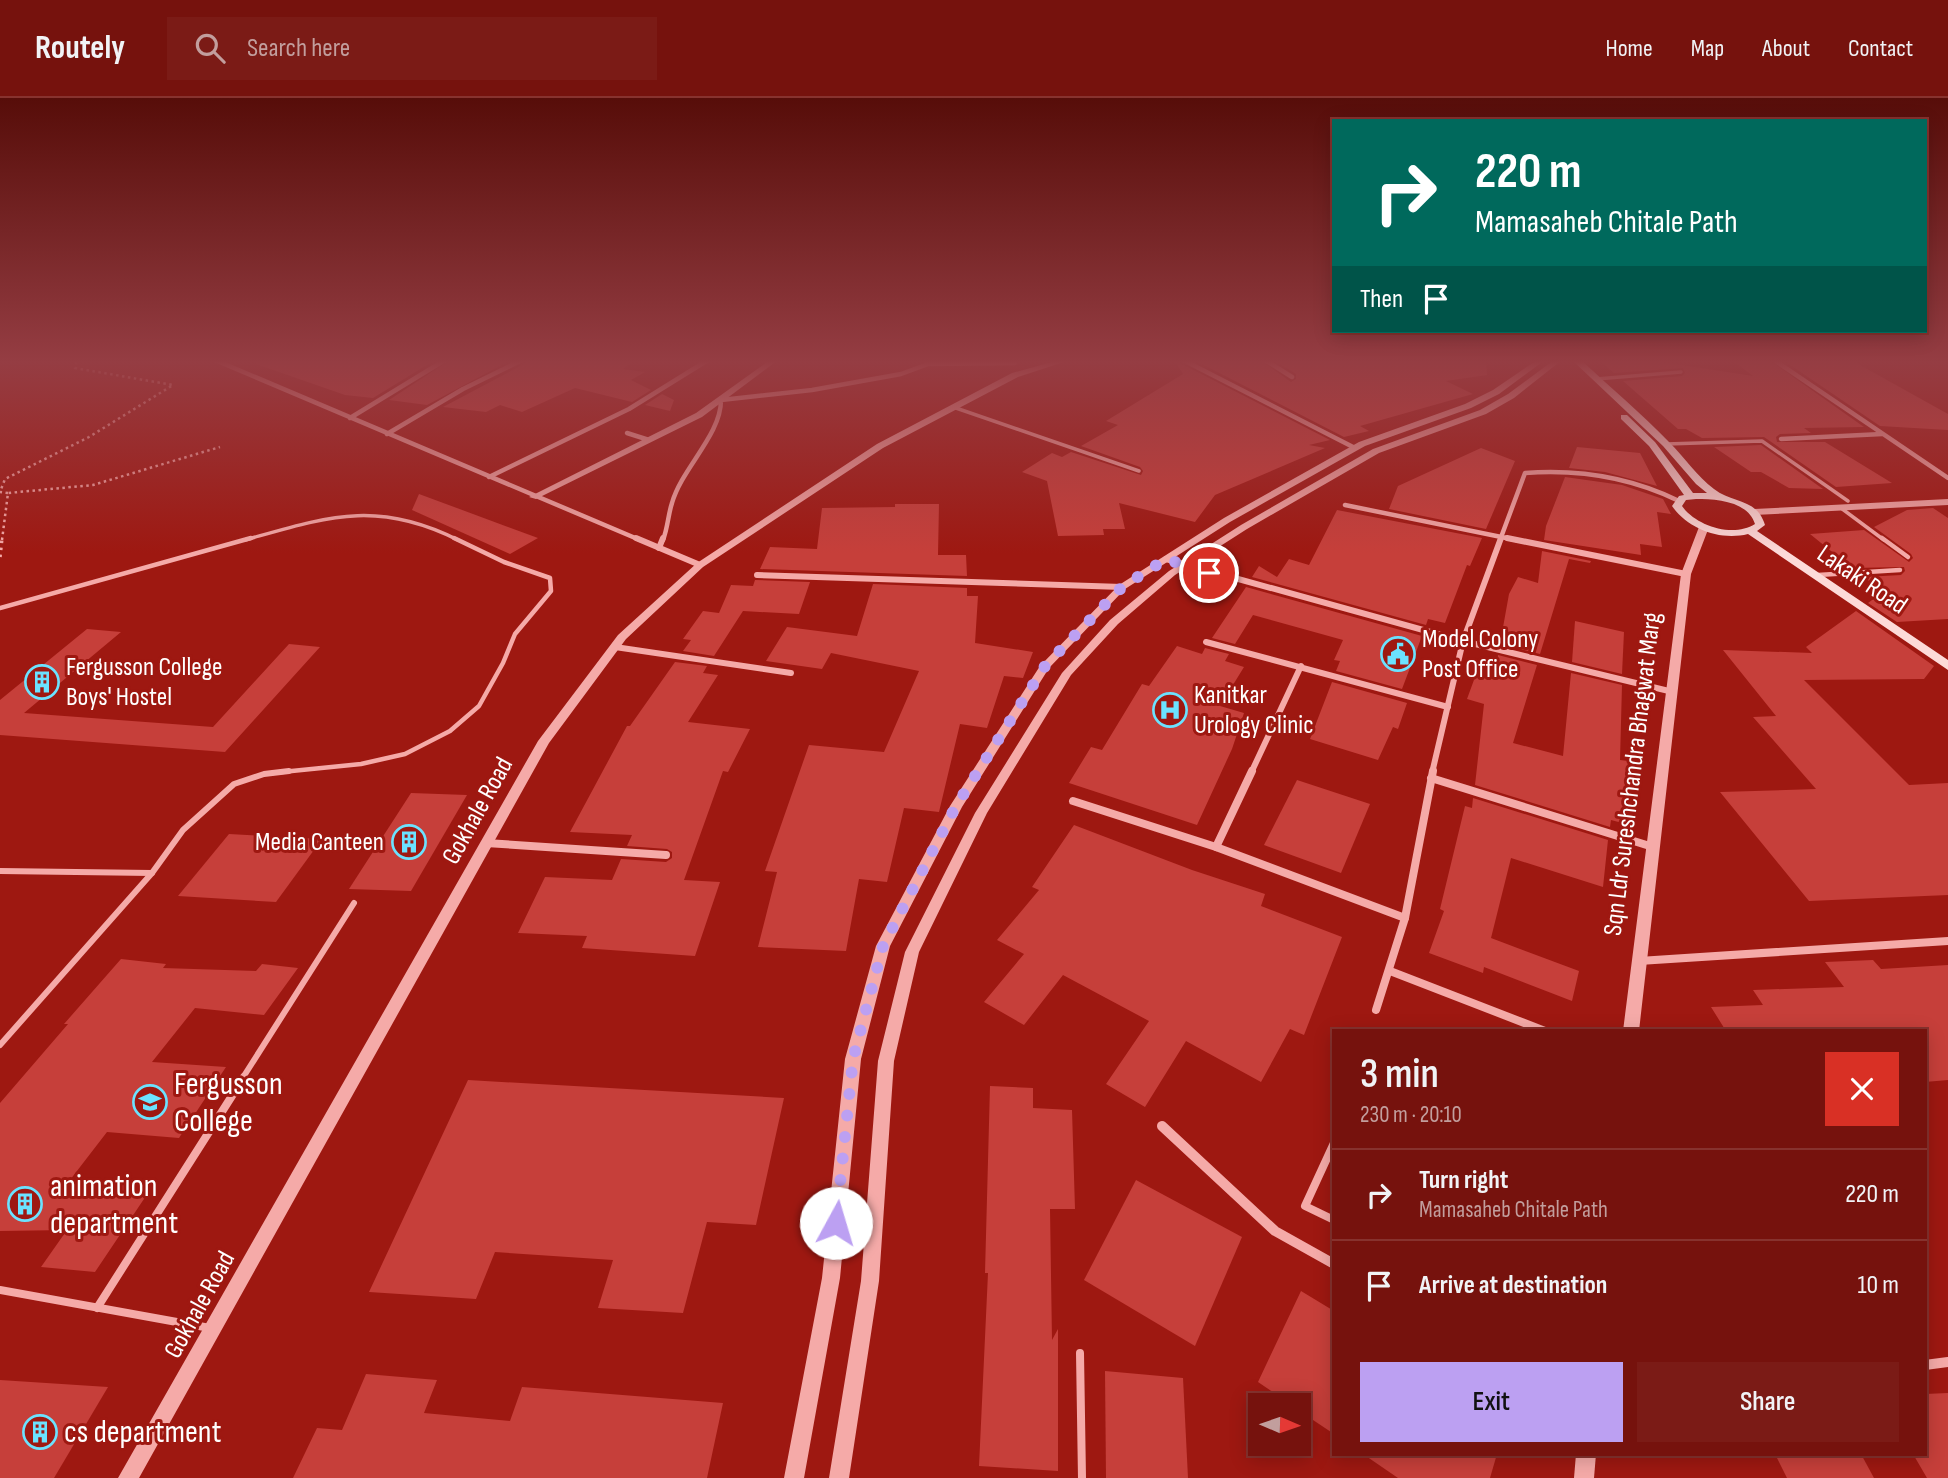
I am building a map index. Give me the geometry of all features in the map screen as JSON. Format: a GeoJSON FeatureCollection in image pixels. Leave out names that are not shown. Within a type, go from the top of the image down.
{"type":"FeatureCollection","features":[{"type":"Feature","properties":{"kind":"main road"},"geometry":{"type":"LineString","coordinates":[[1631,424],[1652,444],[1684,498]]}},
{"type":"Feature","properties":{"kind":"main road"},"geometry":{"type":"LineString","coordinates":[[1646,424],[1667,443],[1699,482],[1719,498],[1754,512],[1760,525],[1751,532],[1729,533],[1704,527],[1681,514],[1676,506],[1684,498],[1719,498]]}},
{"type":"Feature","properties":{"kind":"main road","name":"Lakaki Road"},"geometry":{"type":"LineString","coordinates":[[1751,532],[1948,666]]}},
{"type":"Feature","properties":{"kind":"street"},"geometry":{"type":"LineString","coordinates":[[365,424],[701,565]]}},
{"type":"Feature","properties":{"kind":"street"},"geometry":{"type":"LineString","coordinates":[[387,434],[403,424]]}},
{"type":"Feature","properties":{"kind":"street"},"geometry":{"type":"LineString","coordinates":[[489,477],[601,424]]}},
{"type":"Feature","properties":{"kind":"street"},"geometry":{"type":"LineString","coordinates":[[533,496],[680,424]]}},
{"type":"Feature","properties":{"kind":"street"},"geometry":{"type":"LineString","coordinates":[[659,548],[669,525],[672,502],[691,463],[715,424]]}},
{"type":"Feature","properties":{"kind":"street","name":"Gokhale Road"},"geometry":{"type":"LineString","coordinates":[[128,1478],[544,741],[615,647],[701,565],[880,446],[920,424]]}},
{"type":"Feature","properties":{"kind":"street"},"geometry":{"type":"LineString","coordinates":[[1308,424],[1355,449]]}},
{"type":"Feature","properties":{"kind":"street"},"geometry":{"type":"LineString","coordinates":[[794,1478],[831,1278],[853,1059],[883,946],[956,806],[1045,666],[1122,587],[1235,515],[1355,449],[1420,424]]}},
{"type":"Feature","properties":{"kind":"street"},"geometry":{"type":"LineString","coordinates":[[839,1478],[870,1280],[886,1061],[912,952],[981,813],[1067,673],[1114,622],[1184,566],[1244,527],[1377,451],[1449,424]]}},
{"type":"Feature","properties":{"kind":"street"},"geometry":{"type":"LineString","coordinates":[[1869,424],[1948,478]]}},
{"type":"Feature","properties":{"kind":"street"},"geometry":{"type":"LineString","coordinates":[[627,433],[649,440]]}},
{"type":"Feature","properties":{"kind":"street"},"geometry":{"type":"LineString","coordinates":[[1781,439],[1883,434]]}},
{"type":"Feature","properties":{"kind":"street"},"geometry":{"type":"LineString","coordinates":[[1376,1010],[1405,918],[1431,778],[1462,641],[1525,474],[1551,470],[1579,473],[1684,498]]}},
{"type":"Feature","properties":{"kind":"street"},"geometry":{"type":"LineString","coordinates":[[1754,512],[1844,504],[1948,502]]}},
{"type":"Feature","properties":{"kind":"street"},"geometry":{"type":"LineString","coordinates":[[1345,505],[1686,574]]}},
{"type":"Feature","properties":{"kind":"street","name":"Sqn Ldr Sureshchandra Bhagwat Marg"},"geometry":{"type":"LineString","coordinates":[[1631,1029],[1686,574],[1704,527]]}},
{"type":"Feature","properties":{"kind":"street"},"geometry":{"type":"LineString","coordinates":[[1166,559],[1462,641],[1673,692]]}},
{"type":"Feature","properties":{"kind":"street"},"geometry":{"type":"LineString","coordinates":[[757,575],[1122,587]]}},
{"type":"Feature","properties":{"kind":"street"},"geometry":{"type":"LineString","coordinates":[[1206,642],[1448,708]]}},
{"type":"Feature","properties":{"kind":"street"},"geometry":{"type":"LineString","coordinates":[[615,647],[792,673]]}},
{"type":"Feature","properties":{"kind":"street"},"geometry":{"type":"LineString","coordinates":[[1216,847],[1301,666]]}},
{"type":"Feature","properties":{"kind":"street"},"geometry":{"type":"LineString","coordinates":[[993,748],[1017,754]]}},
{"type":"Feature","properties":{"kind":"street"},"geometry":{"type":"LineString","coordinates":[[1431,778],[1653,846]]}},
{"type":"Feature","properties":{"kind":"street"},"geometry":{"type":"LineString","coordinates":[[1073,801],[1216,847],[1405,918]]}},
{"type":"Feature","properties":{"kind":"street"},"geometry":{"type":"LineString","coordinates":[[486,843],[666,855]]}},
{"type":"Feature","properties":{"kind":"street"},"geometry":{"type":"LineString","coordinates":[[1639,961],[1948,941]]}},
{"type":"Feature","properties":{"kind":"street"},"geometry":{"type":"LineString","coordinates":[[1390,971],[1540,1029]]}},
{"type":"Feature","properties":{"kind":"street"},"geometry":{"type":"LineString","coordinates":[[1162,1126],[1275,1231],[1332,1263]]}},
{"type":"Feature","properties":{"kind":"street"},"geometry":{"type":"LineString","coordinates":[[1927,1365],[1948,1362]]}},
{"type":"Feature","properties":{"kind":"street"},"geometry":{"type":"LineString","coordinates":[[1584,1478],[1586,1456]]}},
{"type":"Feature","properties":{"kind":"lane"},"geometry":{"type":"LineString","coordinates":[[1004,424],[1139,471]]}},
{"type":"Feature","properties":{"kind":"lane"},"geometry":{"type":"LineString","coordinates":[[1667,443],[1762,441],[1908,557]]}},
{"type":"Feature","properties":{"kind":"lane"},"geometry":{"type":"LineString","coordinates":[[0,608],[322,517],[352,513],[386,515],[415,522],[506,562],[538,570],[550,578],[551,591],[515,634],[503,663],[479,706],[450,731],[405,754],[361,764],[264,774],[234,784],[183,830],[152,873],[0,1045]]}},
{"type":"Feature","properties":{"kind":"lane"},"geometry":{"type":"LineString","coordinates":[[1815,575],[1900,570]]}},
{"type":"Feature","properties":{"kind":"lane"},"geometry":{"type":"LineString","coordinates":[[0,871],[152,873]]}},
{"type":"Feature","properties":{"kind":"lane"},"geometry":{"type":"LineString","coordinates":[[97,1308],[354,903]]}},
{"type":"Feature","properties":{"kind":"lane"},"geometry":{"type":"LineString","coordinates":[[1332,1148],[1306,1206],[1332,1219]]}},
{"type":"Feature","properties":{"kind":"lane"},"geometry":{"type":"LineString","coordinates":[[0,1290],[213,1329]]}},
{"type":"Feature","properties":{"kind":"lane"},"geometry":{"type":"LineString","coordinates":[[1080,1353],[1082,1478]]}},
{"type":"Feature","properties":{"kind":"path"},"geometry":{"type":"LineString","coordinates":[[109,424],[5,480],[0,492],[8,494],[93,485],[220,447]]}},
{"type":"Feature","properties":{"kind":"path"},"geometry":{"type":"LineString","coordinates":[[0,557],[8,494]]}},
{"type":"Feature","properties":{"kind":"building"},"geometry":{"type":"Polygon","coordinates":[[[1300,424],[1330,440],[1309,445],[1325,448],[1215,495],[1195,522],[1119,503],[1125,529],[1103,529],[1104,535],[1058,536],[1047,481],[1022,472],[1052,453],[1062,457],[1071,452],[1141,475],[1143,471],[1140,467],[1081,446],[1118,425],[1300,424]]]}},
{"type":"Feature","properties":{"kind":"building"},"geometry":{"type":"Polygon","coordinates":[[[1319,424],[1366,424],[1360,426],[1369,431],[1344,437],[1319,424]]]}},
{"type":"Feature","properties":{"kind":"building"},"geometry":{"type":"Polygon","coordinates":[[[1673,424],[1860,424],[1864,427],[1804,428],[1811,433],[1780,434],[1776,437],[1777,442],[1825,442],[1892,483],[1836,487],[1764,437],[1702,438],[1686,429],[1678,429],[1673,424]]]}},
{"type":"Feature","properties":{"kind":"building"},"geometry":{"type":"Polygon","coordinates":[[[1878,424],[1948,424],[1948,430],[1878,424]]]}},
{"type":"Feature","properties":{"kind":"building"},"geometry":{"type":"Polygon","coordinates":[[[1761,445],[1823,489],[1789,488],[1761,472],[1751,472],[1714,447],[1761,445]]]}},
{"type":"Feature","properties":{"kind":"building"},"geometry":{"type":"Polygon","coordinates":[[[1577,447],[1640,453],[1657,486],[1605,472],[1569,468],[1577,447]]]}},
{"type":"Feature","properties":{"kind":"building"},"geometry":{"type":"Polygon","coordinates":[[[1481,448],[1515,461],[1486,529],[1389,509],[1398,486],[1481,448]]]}},
{"type":"Feature","properties":{"kind":"building"},"geometry":{"type":"Polygon","coordinates":[[[1565,477],[1622,485],[1663,499],[1671,514],[1657,512],[1662,547],[1640,544],[1641,555],[1544,540],[1546,526],[1565,477]]]}},
{"type":"Feature","properties":{"kind":"building"},"geometry":{"type":"Polygon","coordinates":[[[419,494],[538,538],[510,554],[412,510],[419,494]]]}},
{"type":"Feature","properties":{"kind":"building"},"geometry":{"type":"Polygon","coordinates":[[[895,504],[939,504],[938,555],[966,555],[967,576],[760,569],[770,547],[817,549],[822,508],[895,507],[895,504]]]}},
{"type":"Feature","properties":{"kind":"building"},"geometry":{"type":"Polygon","coordinates":[[[1933,508],[1948,518],[1948,619],[1897,622],[1868,603],[1883,592],[1864,577],[1901,575],[1905,571],[1904,567],[1852,568],[1810,534],[1864,530],[1909,562],[1913,558],[1911,554],[1874,527],[1907,510],[1933,508]]]}},
{"type":"Feature","properties":{"kind":"building"},"geometry":{"type":"Polygon","coordinates":[[[1337,510],[1482,538],[1470,566],[1467,565],[1445,623],[1428,619],[1426,625],[1252,577],[1259,566],[1277,577],[1289,559],[1309,565],[1337,510]]]}},
{"type":"Feature","properties":{"kind":"building"},"geometry":{"type":"Polygon","coordinates":[[[1542,551],[1591,561],[1569,559],[1540,654],[1500,644],[1509,594],[1518,577],[1538,583],[1542,551]]]}},
{"type":"Feature","properties":{"kind":"building"},"geometry":{"type":"Polygon","coordinates":[[[755,580],[810,582],[799,614],[743,611],[714,656],[683,651],[691,640],[683,639],[703,611],[719,613],[731,585],[753,586],[755,580]]]}},
{"type":"Feature","properties":{"kind":"building"},"geometry":{"type":"Polygon","coordinates":[[[873,584],[967,588],[967,596],[978,596],[975,643],[1033,652],[1023,678],[1004,676],[987,728],[960,724],[939,812],[904,808],[887,882],[859,879],[846,951],[758,947],[777,872],[765,871],[809,745],[884,752],[919,671],[831,653],[822,669],[766,661],[787,627],[857,636],[873,584]]]}},
{"type":"Feature","properties":{"kind":"building"},"geometry":{"type":"Polygon","coordinates":[[[1246,587],[1422,636],[1402,689],[1336,671],[1340,661],[1334,660],[1343,640],[1253,615],[1235,644],[1212,638],[1246,587]]]}},
{"type":"Feature","properties":{"kind":"building"},"geometry":{"type":"Polygon","coordinates":[[[1856,611],[1934,666],[1924,679],[1804,680],[1909,785],[1948,783],[1948,895],[1809,901],[1720,792],[1816,789],[1753,717],[1776,716],[1723,650],[1812,653],[1806,647],[1856,611]]]}},
{"type":"Feature","properties":{"kind":"building"},"geometry":{"type":"Polygon","coordinates":[[[1575,621],[1624,632],[1622,674],[1572,662],[1575,621]]]}},
{"type":"Feature","properties":{"kind":"building","name":"Fergusson College Boys' Hostel"},"geometry":{"type":"Polygon","coordinates":[[[87,629],[121,632],[24,713],[213,727],[289,644],[320,647],[225,752],[0,735],[0,700],[87,629]]]}},
{"type":"Feature","properties":{"kind":"building"},"geometry":{"type":"Polygon","coordinates":[[[1177,646],[1202,654],[1205,648],[1229,654],[1225,661],[1244,667],[1220,706],[1244,713],[1232,749],[1197,825],[1069,783],[1091,747],[1102,750],[1142,684],[1149,686],[1177,646]]]}},
{"type":"Feature","properties":{"kind":"building"},"geometry":{"type":"Polygon","coordinates":[[[1498,655],[1537,665],[1513,743],[1563,756],[1571,673],[1622,685],[1620,760],[1628,761],[1626,824],[1611,820],[1610,827],[1475,785],[1484,704],[1467,699],[1482,658],[1497,662],[1498,655]]]}},
{"type":"Feature","properties":{"kind":"building"},"geometry":{"type":"Polygon","coordinates":[[[675,662],[707,666],[703,673],[718,675],[688,722],[750,729],[728,772],[723,771],[684,880],[720,882],[695,956],[582,948],[587,936],[518,933],[545,877],[612,880],[621,859],[666,862],[672,858],[672,852],[667,849],[627,846],[632,835],[570,832],[627,726],[630,726],[675,662]]]}},
{"type":"Feature","properties":{"kind":"building"},"geometry":{"type":"Polygon","coordinates":[[[1332,682],[1407,703],[1398,729],[1393,727],[1378,760],[1310,739],[1332,682]]]}},
{"type":"Feature","properties":{"kind":"building"},"geometry":{"type":"Polygon","coordinates":[[[1297,780],[1370,804],[1341,873],[1264,845],[1297,780]]]}},
{"type":"Feature","properties":{"kind":"building","name":"Media Canteen"},"geometry":{"type":"Polygon","coordinates":[[[411,793],[467,795],[411,891],[349,889],[411,793]]]}},
{"type":"Feature","properties":{"kind":"building"},"geometry":{"type":"Polygon","coordinates":[[[1473,798],[1608,840],[1603,887],[1511,858],[1491,938],[1579,971],[1572,1001],[1484,967],[1483,973],[1429,953],[1444,911],[1440,909],[1465,806],[1472,808],[1473,798]]]}},
{"type":"Feature","properties":{"kind":"building"},"geometry":{"type":"Polygon","coordinates":[[[1074,825],[1192,870],[1265,894],[1261,906],[1342,937],[1304,1035],[1290,1029],[1261,1082],[1186,1041],[1145,1107],[1106,1084],[1149,1021],[1063,975],[1024,1025],[984,1002],[1024,954],[997,940],[1039,890],[1032,887],[1074,825]]]}},
{"type":"Feature","properties":{"kind":"building"},"geometry":{"type":"Polygon","coordinates":[[[229,834],[322,839],[276,902],[178,896],[229,834]]]}},
{"type":"Feature","properties":{"kind":"building"},"geometry":{"type":"Polygon","coordinates":[[[121,959],[166,964],[163,968],[256,971],[262,964],[298,968],[264,1015],[195,1008],[152,1062],[226,1067],[179,1138],[107,1132],[70,1180],[152,1187],[95,1272],[41,1267],[67,1230],[0,1231],[0,1103],[121,959]]]}},
{"type":"Feature","properties":{"kind":"building"},"geometry":{"type":"Polygon","coordinates":[[[1873,960],[1881,969],[1948,965],[1948,1080],[1927,1082],[1927,1029],[1725,1029],[1711,1007],[1763,1005],[1753,990],[1844,987],[1825,962],[1873,960]]]}},
{"type":"Feature","properties":{"kind":"building"},"geometry":{"type":"Polygon","coordinates":[[[468,1080],[784,1098],[756,1225],[707,1222],[683,1313],[598,1308],[613,1260],[495,1252],[476,1299],[369,1292],[468,1080]]]}},
{"type":"Feature","properties":{"kind":"building"},"geometry":{"type":"Polygon","coordinates":[[[990,1086],[1033,1088],[1033,1108],[1072,1110],[1075,1209],[1050,1209],[1052,1340],[1058,1329],[1058,1471],[979,1466],[988,1273],[985,1273],[990,1086]]]}},
{"type":"Feature","properties":{"kind":"building"},"geometry":{"type":"Polygon","coordinates":[[[1136,1180],[1242,1237],[1195,1346],[1084,1280],[1136,1180]]]}},
{"type":"Feature","properties":{"kind":"building"},"geometry":{"type":"Polygon","coordinates":[[[1301,1291],[1332,1310],[1332,1433],[1311,1419],[1311,1393],[1274,1393],[1258,1382],[1301,1291]]]}},
{"type":"Feature","properties":{"kind":"building"},"geometry":{"type":"Polygon","coordinates":[[[1105,1371],[1183,1378],[1188,1478],[1106,1478],[1105,1371]]]}},
{"type":"Feature","properties":{"kind":"building"},"geometry":{"type":"Polygon","coordinates":[[[366,1374],[437,1380],[424,1413],[510,1421],[522,1387],[723,1403],[707,1478],[293,1478],[317,1428],[342,1430],[366,1374]]]}},
{"type":"Feature","properties":{"kind":"building","name":"cs department"},"geometry":{"type":"Polygon","coordinates":[[[0,1380],[108,1387],[54,1478],[0,1478],[0,1380]]]}},
{"type":"Feature","properties":{"kind":"building"},"geometry":{"type":"Polygon","coordinates":[[[1948,1393],[1948,1478],[1927,1478],[1914,1456],[1927,1456],[1927,1394],[1948,1393]]]}},
{"type":"Feature","properties":{"kind":"building"},"geometry":{"type":"Polygon","coordinates":[[[1366,1456],[1496,1456],[1490,1478],[1398,1478],[1366,1456]]]}},
{"type":"Feature","properties":{"kind":"building"},"geometry":{"type":"Polygon","coordinates":[[[1776,1456],[1862,1456],[1874,1478],[1787,1478],[1776,1456]]]}},
{"type":"Feature","properties":{"kind":"place","name":"Model Colony Post Office"},"geometry":{"type":"Point","coordinates":[1398,654]}},
{"type":"Feature","properties":{"kind":"place","name":"Fergusson College Boys' Hostel"},"geometry":{"type":"Point","coordinates":[42,682]}},
{"type":"Feature","properties":{"kind":"place","name":"Kanitkar Urology Clinic"},"geometry":{"type":"Point","coordinates":[1170,710]}},
{"type":"Feature","properties":{"kind":"place","name":"Media Canteen"},"geometry":{"type":"Point","coordinates":[409,842]}},
{"type":"Feature","properties":{"kind":"place","name":"Fergusson College"},"geometry":{"type":"Point","coordinates":[150,1102]}},
{"type":"Feature","properties":{"kind":"place","name":"animation department"},"geometry":{"type":"Point","coordinates":[25,1204]}},
{"type":"Feature","properties":{"kind":"place","name":"cs department"},"geometry":{"type":"Point","coordinates":[40,1432]}},
{"type":"Feature","properties":{"kind":"route"},"geometry":{"type":"LineString","coordinates":[[836,1223],[853,1059],[883,946],[956,806],[1045,666],[1122,587],[1166,559],[1209,573]]}}]}
